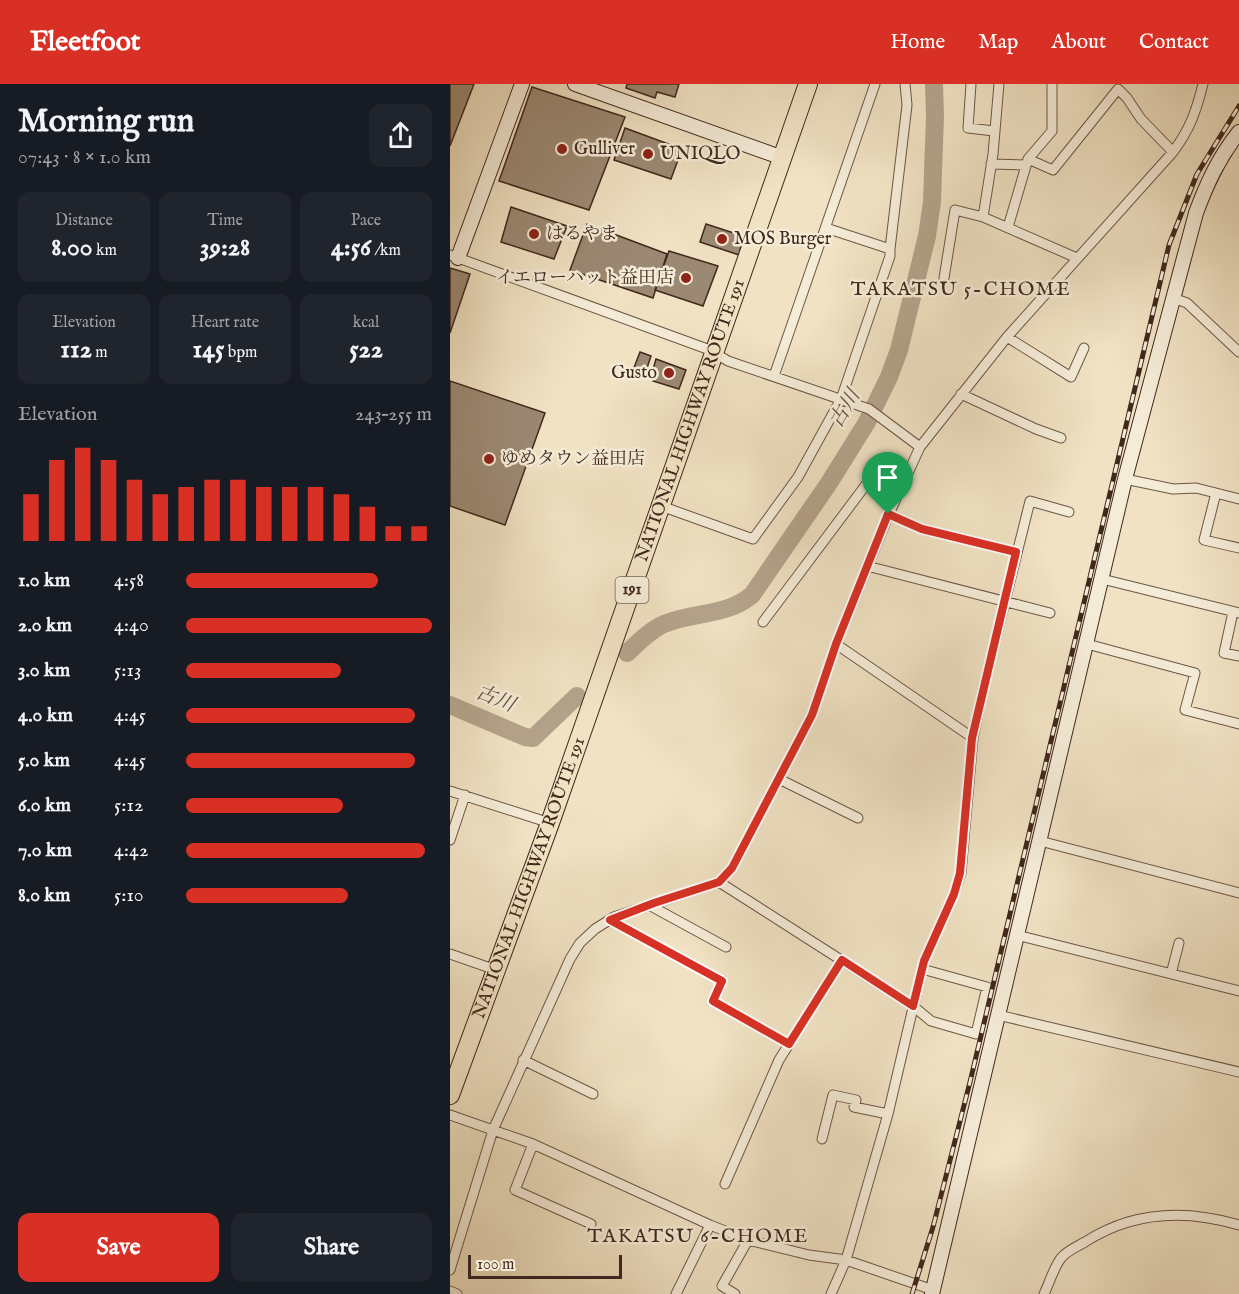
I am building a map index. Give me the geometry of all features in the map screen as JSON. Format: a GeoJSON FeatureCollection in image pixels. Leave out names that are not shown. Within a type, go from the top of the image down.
{"type":"FeatureCollection","features":[{"type":"Feature","properties":{"kind":"highway","name":"NATIONAL HIGHWAY ROUTE 191"},"geometry":{"type":"LineString","coordinates":[[450,1095],[550,823],[808,84]]}},
{"type":"Feature","properties":{"kind":"street"},"geometry":{"type":"LineString","coordinates":[[522,84],[454,257],[715,352],[728,361],[841,399],[878,415],[920,447]]}},
{"type":"Feature","properties":{"kind":"street"},"geometry":{"type":"LineString","coordinates":[[575,84],[783,158]]}},
{"type":"Feature","properties":{"kind":"street"},"geometry":{"type":"LineString","coordinates":[[774,376],[875,84]]}},
{"type":"Feature","properties":{"kind":"street"},"geometry":{"type":"LineString","coordinates":[[661,506],[753,539],[798,477],[841,399],[890,256],[907,105],[905,84]]}},
{"type":"Feature","properties":{"kind":"street"},"geometry":{"type":"LineString","coordinates":[[971,84],[968,128],[994,131]]}},
{"type":"Feature","properties":{"kind":"street"},"geometry":{"type":"LineString","coordinates":[[983,217],[992,164],[999,84]]}},
{"type":"Feature","properties":{"kind":"street"},"geometry":{"type":"LineString","coordinates":[[1008,227],[1027,162],[1052,131],[1052,84]]}},
{"type":"Feature","properties":{"kind":"street"},"geometry":{"type":"LineString","coordinates":[[450,1270],[493,1130],[523,1060],[570,959],[580,943],[595,929],[610,920],[719,882],[732,868],[812,715],[836,644],[867,566],[888,514],[920,447],[1007,337],[1173,152],[1187,134],[1196,112],[1203,84]]}},
{"type":"Feature","properties":{"kind":"street"},"geometry":{"type":"LineString","coordinates":[[992,164],[1027,162],[1053,170],[1118,89],[1141,119],[1173,152]]}},
{"type":"Feature","properties":{"kind":"street"},"geometry":{"type":"LineString","coordinates":[[450,1115],[533,1144],[748,1240],[809,1255],[846,1260],[935,1293],[998,1015],[1125,479],[1196,213],[1223,153],[1239,132]]}},
{"type":"Feature","properties":{"kind":"street"},"geometry":{"type":"LineString","coordinates":[[944,278],[956,210],[983,217],[1077,258]]}},
{"type":"Feature","properties":{"kind":"street"},"geometry":{"type":"LineString","coordinates":[[825,228],[890,249]]}},
{"type":"Feature","properties":{"kind":"street"},"geometry":{"type":"LineString","coordinates":[[1173,297],[1187,303],[1239,352]]}},
{"type":"Feature","properties":{"kind":"street"},"geometry":{"type":"LineString","coordinates":[[1007,337],[1071,377],[1084,348]]}},
{"type":"Feature","properties":{"kind":"street"},"geometry":{"type":"LineString","coordinates":[[961,394],[1036,429],[1061,438]]}},
{"type":"Feature","properties":{"kind":"street"},"geometry":{"type":"LineString","coordinates":[[763,622],[886,458],[906,474]]}},
{"type":"Feature","properties":{"kind":"street"},"geometry":{"type":"LineString","coordinates":[[1125,479],[1173,489],[1196,488],[1239,499]]}},
{"type":"Feature","properties":{"kind":"street"},"geometry":{"type":"LineString","coordinates":[[1216,493],[1204,540],[1239,548]]}},
{"type":"Feature","properties":{"kind":"street"},"geometry":{"type":"LineString","coordinates":[[831,1294],[846,1260],[888,1114],[922,969],[954,894],[960,873],[972,738],[1030,501],[1069,512]]}},
{"type":"Feature","properties":{"kind":"street"},"geometry":{"type":"LineString","coordinates":[[888,514],[922,529],[1016,552]]}},
{"type":"Feature","properties":{"kind":"street"},"geometry":{"type":"LineString","coordinates":[[867,566],[1050,613]]}},
{"type":"Feature","properties":{"kind":"street"},"geometry":{"type":"LineString","coordinates":[[1102,579],[1236,613],[1224,653],[1239,656]]}},
{"type":"Feature","properties":{"kind":"street"},"geometry":{"type":"LineString","coordinates":[[836,644],[972,738]]}},
{"type":"Feature","properties":{"kind":"street"},"geometry":{"type":"LineString","coordinates":[[1087,644],[1195,673],[1185,710],[1239,724]]}},
{"type":"Feature","properties":{"kind":"street"},"geometry":{"type":"LineString","coordinates":[[779,779],[858,818]]}},
{"type":"Feature","properties":{"kind":"street"},"geometry":{"type":"LineString","coordinates":[[450,791],[550,823]]}},
{"type":"Feature","properties":{"kind":"street"},"geometry":{"type":"LineString","coordinates":[[450,840],[465,795]]}},
{"type":"Feature","properties":{"kind":"street"},"geometry":{"type":"LineString","coordinates":[[1040,841],[1239,893]]}},
{"type":"Feature","properties":{"kind":"street"},"geometry":{"type":"LineString","coordinates":[[719,882],[913,1006],[931,1021],[976,1034],[987,987],[922,969]]}},
{"type":"Feature","properties":{"kind":"street"},"geometry":{"type":"LineString","coordinates":[[649,905],[726,947]]}},
{"type":"Feature","properties":{"kind":"street"},"geometry":{"type":"LineString","coordinates":[[610,920],[722,981],[713,1001],[789,1044]]}},
{"type":"Feature","properties":{"kind":"street"},"geometry":{"type":"LineString","coordinates":[[1017,936],[1239,991]]}},
{"type":"Feature","properties":{"kind":"street"},"geometry":{"type":"LineString","coordinates":[[1171,974],[1179,943]]}},
{"type":"Feature","properties":{"kind":"street"},"geometry":{"type":"LineString","coordinates":[[450,954],[496,970]]}},
{"type":"Feature","properties":{"kind":"street"},"geometry":{"type":"LineString","coordinates":[[725,1184],[779,1060],[842,960]]}},
{"type":"Feature","properties":{"kind":"street"},"geometry":{"type":"LineString","coordinates":[[998,1015],[1239,1072]]}},
{"type":"Feature","properties":{"kind":"street"},"geometry":{"type":"LineString","coordinates":[[523,1060],[593,1094]]}},
{"type":"Feature","properties":{"kind":"street"},"geometry":{"type":"LineString","coordinates":[[822,1139],[833,1095],[856,1100],[854,1107],[888,1114]]}},
{"type":"Feature","properties":{"kind":"street"},"geometry":{"type":"LineString","coordinates":[[533,1144],[515,1191],[591,1224]]}},
{"type":"Feature","properties":{"kind":"street"},"geometry":{"type":"LineString","coordinates":[[1044,1294],[1062,1257],[1114,1226],[1159,1215],[1214,1218],[1239,1225]]}},
{"type":"Feature","properties":{"kind":"street"},"geometry":{"type":"LineString","coordinates":[[676,1294],[710,1225]]}},
{"type":"Feature","properties":{"kind":"street"},"geometry":{"type":"LineString","coordinates":[[735,1294],[722,1286],[748,1240]]}},
{"type":"Feature","properties":{"kind":"street"},"geometry":{"type":"LineString","coordinates":[[450,1291],[457,1294]]}},
{"type":"Feature","properties":{"kind":"building"},"geometry":{"type":"Polygon","coordinates":[[[450,84],[474,84],[450,146],[450,84]]]}},
{"type":"Feature","properties":{"kind":"building"},"geometry":{"type":"Polygon","coordinates":[[[627,84],[679,84],[675,97],[657,92],[655,98],[626,88],[627,84]]]}},
{"type":"Feature","properties":{"kind":"building","name":"Gulliver"},"geometry":{"type":"Polygon","coordinates":[[[532,87],[625,117],[589,210],[499,181],[532,87]]]}},
{"type":"Feature","properties":{"kind":"building","name":"UNIQLO"},"geometry":{"type":"Polygon","coordinates":[[[625,128],[682,149],[671,179],[614,160],[625,128]]]}},
{"type":"Feature","properties":{"kind":"building","name":"はるやま"},"geometry":{"type":"Polygon","coordinates":[[[511,207],[567,226],[554,259],[501,242],[511,207]]]}},
{"type":"Feature","properties":{"kind":"building"},"geometry":{"type":"Polygon","coordinates":[[[587,224],[667,254],[653,298],[570,270],[587,224]]]}},
{"type":"Feature","properties":{"kind":"building","name":"MOS Burger"},"geometry":{"type":"Polygon","coordinates":[[[706,224],[743,236],[739,255],[700,242],[706,224]]]}},
{"type":"Feature","properties":{"kind":"building","name":"イエローハット益田店"},"geometry":{"type":"Polygon","coordinates":[[[669,251],[718,266],[703,306],[655,290],[669,251]]]}},
{"type":"Feature","properties":{"kind":"building"},"geometry":{"type":"Polygon","coordinates":[[[450,268],[470,274],[450,333],[450,268]]]}},
{"type":"Feature","properties":{"kind":"building"},"geometry":{"type":"Polygon","coordinates":[[[640,352],[651,356],[644,377],[632,373],[640,352]]]}},
{"type":"Feature","properties":{"kind":"building","name":"Gusto"},"geometry":{"type":"Polygon","coordinates":[[[656,359],[686,370],[679,389],[653,381],[655,374],[652,373],[656,359]]]}},
{"type":"Feature","properties":{"kind":"building","name":"ゆめタウン益田店"},"geometry":{"type":"Polygon","coordinates":[[[450,381],[545,413],[505,525],[450,506],[450,381]]]}},
{"type":"Feature","properties":{"kind":"waterway","name":"古川"},"geometry":{"type":"LineString","coordinates":[[627,653],[649,633],[664,624],[731,607],[752,595],[829,483],[867,422],[889,377],[899,350],[927,236],[932,202],[934,84]]}},
{"type":"Feature","properties":{"kind":"waterway","name":"古川"},"geometry":{"type":"LineString","coordinates":[[450,705],[525,737],[533,738],[577,696]]}},
{"type":"Feature","properties":{"kind":"railway"},"geometry":{"type":"LineString","coordinates":[[912,1294],[933,1227],[970,1082],[1169,245],[1197,174],[1239,106]]}},
{"type":"Feature","properties":{"kind":"place","name":"Gulliver"},"geometry":{"type":"Point","coordinates":[562,149]}},
{"type":"Feature","properties":{"kind":"place","name":"UNIQLO"},"geometry":{"type":"Point","coordinates":[648,154]}},
{"type":"Feature","properties":{"kind":"place","name":"はるやま"},"geometry":{"type":"Point","coordinates":[534,234]}},
{"type":"Feature","properties":{"kind":"place","name":"MOS Burger"},"geometry":{"type":"Point","coordinates":[722,239]}},
{"type":"Feature","properties":{"kind":"place","name":"イエローハット益田店"},"geometry":{"type":"Point","coordinates":[686,278]}},
{"type":"Feature","properties":{"kind":"place","name":"Gusto"},"geometry":{"type":"Point","coordinates":[669,373]}},
{"type":"Feature","properties":{"kind":"place","name":"ゆめタウン益田店"},"geometry":{"type":"Point","coordinates":[489,459]}},
{"type":"Feature","properties":{"kind":"district","name":"TAKATSU 5-CHOME"},"geometry":{"type":"Point","coordinates":[961,289]}},
{"type":"Feature","properties":{"kind":"district","name":"TAKATSU 6-CHOME"},"geometry":{"type":"Point","coordinates":[698,1236]}},
{"type":"Feature","properties":{"kind":"route"},"geometry":{"type":"LineString","coordinates":[[888,514],[922,529],[1016,552],[972,738],[960,873],[954,894],[924,961],[913,1006],[842,960],[789,1044],[713,1001],[722,981],[610,920],[719,882],[732,868],[812,715],[836,644],[888,514]]}}]}
